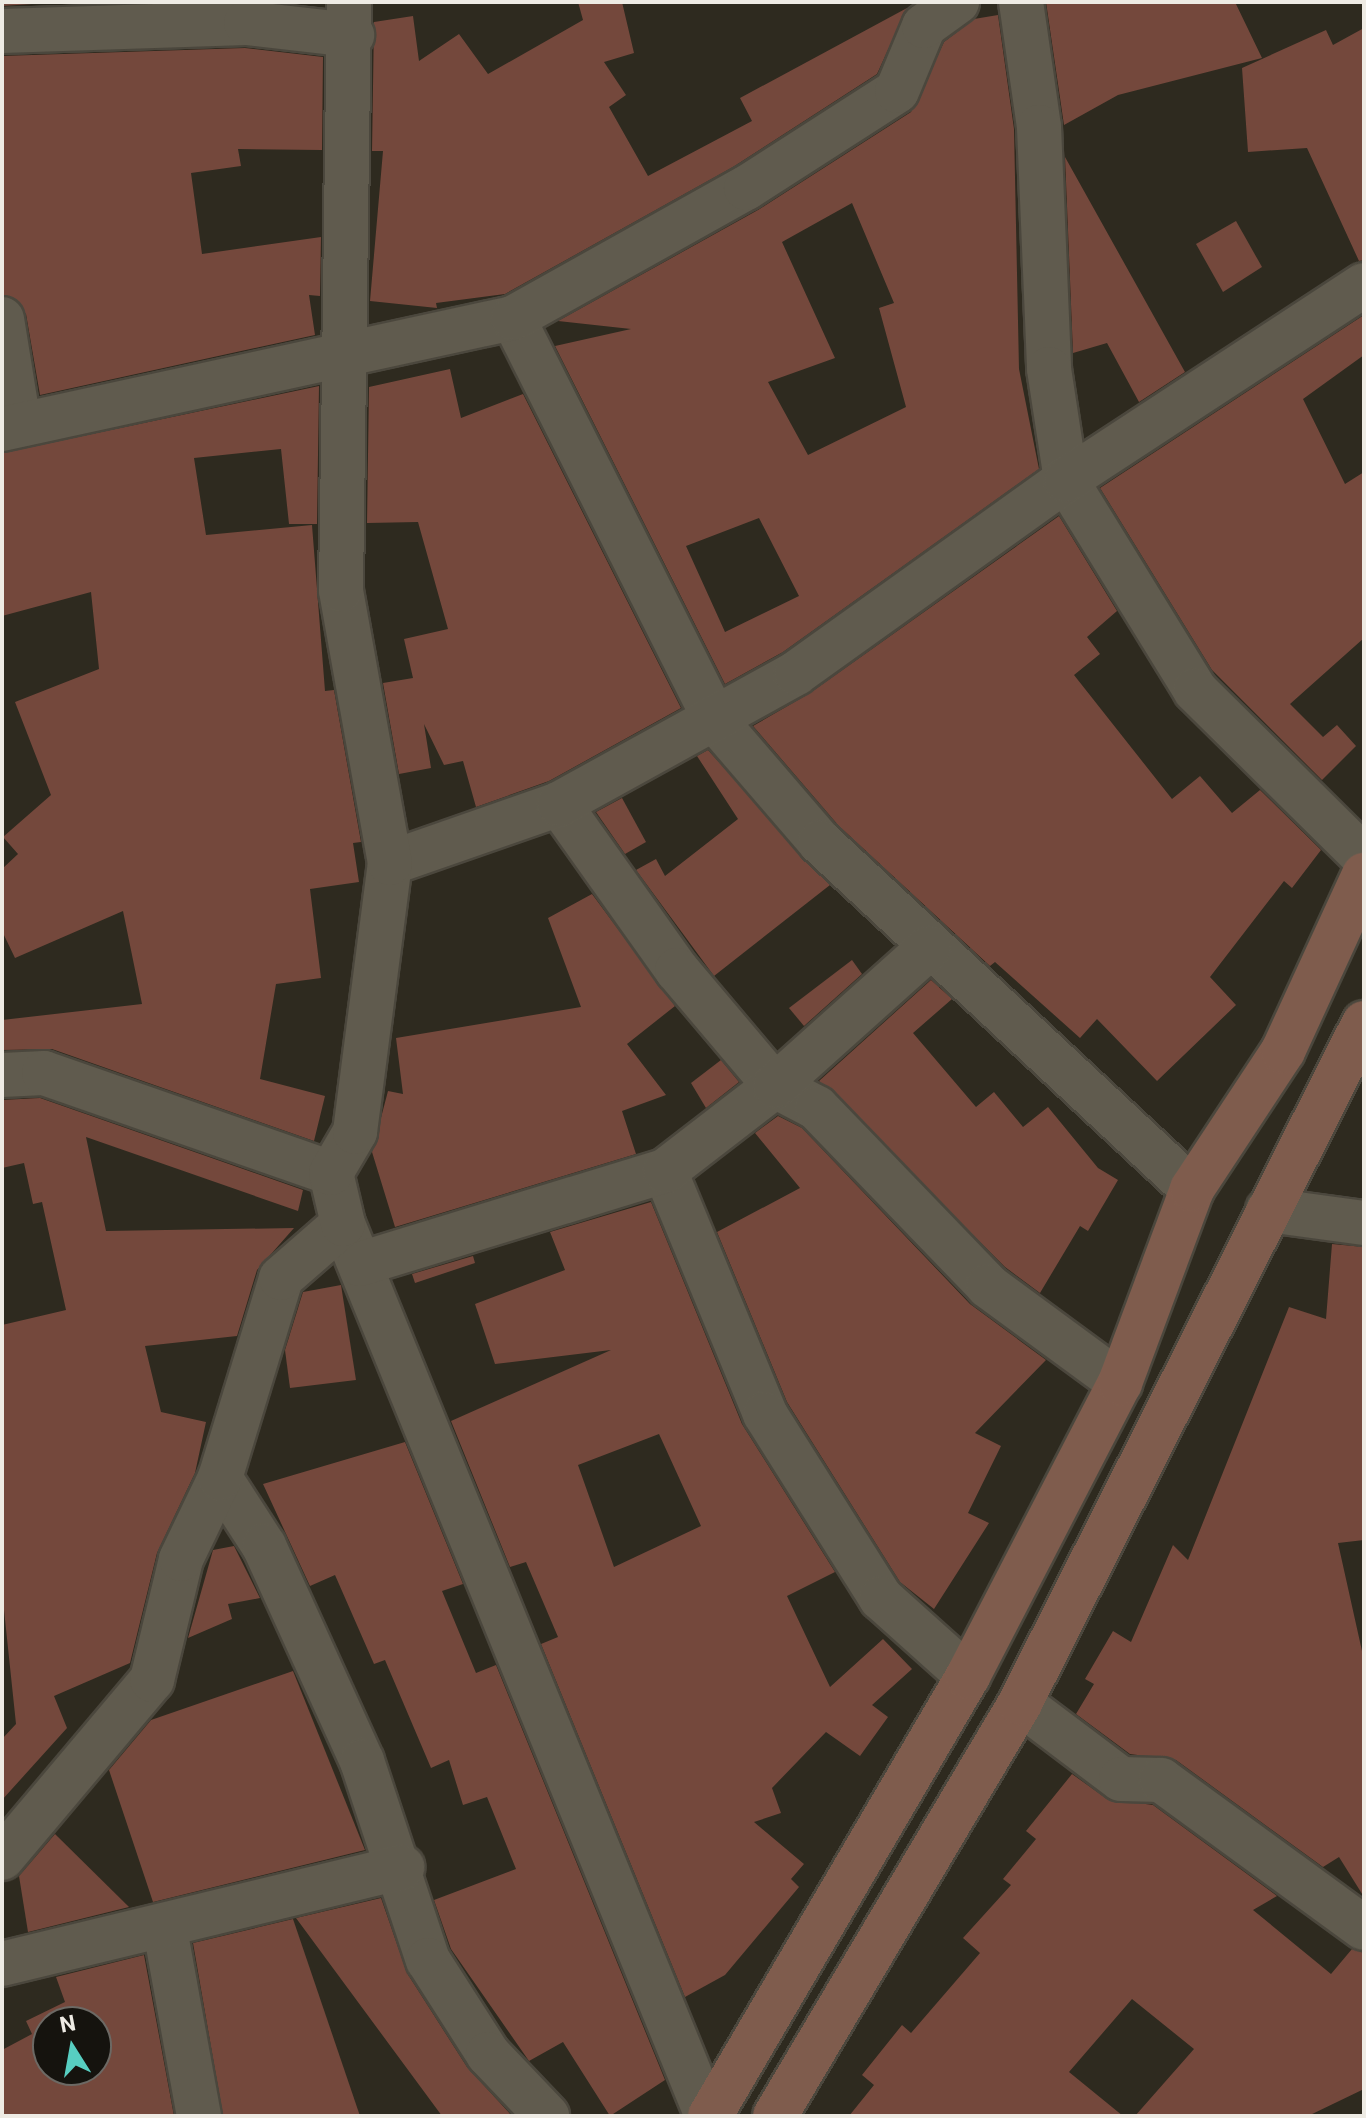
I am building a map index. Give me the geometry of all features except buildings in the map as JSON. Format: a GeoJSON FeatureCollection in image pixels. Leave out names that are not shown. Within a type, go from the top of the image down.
{"type":"FeatureCollection","features":[{"type":"Feature","properties":{"kind":"main road"},"geometry":{"type":"LineString","coordinates":[[708,2116],[968,1676],[1120,1383],[1192,1189],[1283,1051],[1364,875]]}},
{"type":"Feature","properties":{"kind":"main road"},"geometry":{"type":"LineString","coordinates":[[775,2116],[1020,1703],[1364,1023]]}},
{"type":"Feature","properties":{"kind":"street"},"geometry":{"type":"LineString","coordinates":[[2,319],[10,427],[350,357],[513,318],[746,188],[897,91],[924,26],[957,2]]}},
{"type":"Feature","properties":{"kind":"street"},"geometry":{"type":"LineString","coordinates":[[1021,2],[1039,127],[1049,369],[1066,480],[1195,690],[1364,857]]}},
{"type":"Feature","properties":{"kind":"street"},"geometry":{"type":"LineString","coordinates":[[2,31],[351,18],[350,357],[339,443],[341,590],[390,863],[355,1132],[331,1173],[343,1224],[708,2116]]}},
{"type":"Feature","properties":{"kind":"street"},"geometry":{"type":"LineString","coordinates":[[390,863],[559,804],[796,673],[1066,480],[1364,285]]}},
{"type":"Feature","properties":{"kind":"street"},"geometry":{"type":"LineString","coordinates":[[513,318],[715,720],[820,842],[929,948],[1192,1189]]}},
{"type":"Feature","properties":{"kind":"street"},"geometry":{"type":"LineString","coordinates":[[559,804],[677,970],[775,1086],[817,1108],[988,1286],[1120,1383]]}},
{"type":"Feature","properties":{"kind":"street"},"geometry":{"type":"LineString","coordinates":[[360,1264],[665,1171],[775,1086],[929,948]]}},
{"type":"Feature","properties":{"kind":"street"},"geometry":{"type":"LineString","coordinates":[[2,1075],[44,1073],[331,1173]]}},
{"type":"Feature","properties":{"kind":"street"},"geometry":{"type":"LineString","coordinates":[[665,1171],[765,1414],[881,1598],[968,1676]]}},
{"type":"Feature","properties":{"kind":"street"},"geometry":{"type":"LineString","coordinates":[[1268,1210],[1364,1223]]}},
{"type":"Feature","properties":{"kind":"street"},"geometry":{"type":"LineString","coordinates":[[2,1858],[152,1680],[181,1559],[220,1478],[281,1278],[343,1224]]}},
{"type":"Feature","properties":{"kind":"street"},"geometry":{"type":"LineString","coordinates":[[220,1478],[276,1572],[402,1867],[428,1960],[488,2054],[547,2116]]}},
{"type":"Feature","properties":{"kind":"street"},"geometry":{"type":"LineString","coordinates":[[1020,1703],[1121,1779],[1161,1780],[1364,1928]]}},
{"type":"Feature","properties":{"kind":"street"},"geometry":{"type":"LineString","coordinates":[[2,1964],[165,1929],[402,1867]]}},
{"type":"Feature","properties":{"kind":"street"},"geometry":{"type":"LineString","coordinates":[[165,1929],[199,2116]]}}]}
